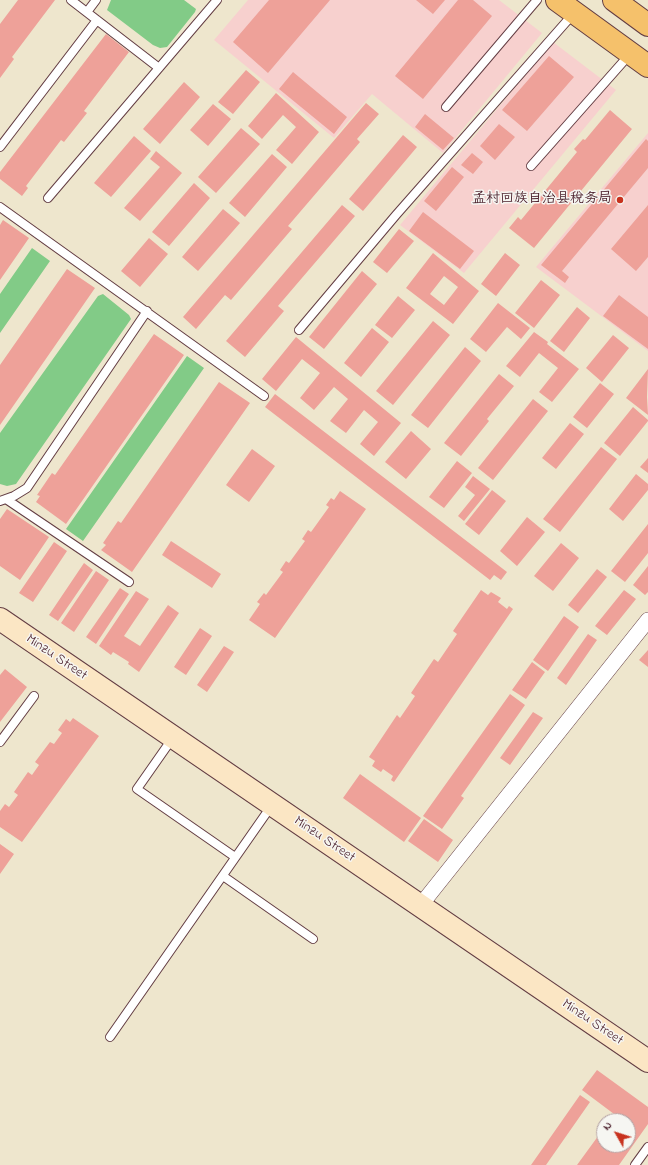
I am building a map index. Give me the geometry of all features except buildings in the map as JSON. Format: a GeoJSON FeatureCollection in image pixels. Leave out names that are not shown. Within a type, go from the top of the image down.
{"type":"FeatureCollection","features":[{"type":"Feature","properties":{"kind":"main road"},"geometry":{"type":"LineString","coordinates":[[614,0],[648,25]]}},
{"type":"Feature","properties":{"kind":"main road"},"geometry":{"type":"LineString","coordinates":[[566,6],[648,66]]}},
{"type":"Feature","properties":{"kind":"main road","name":"Minzu Street"},"geometry":{"type":"LineString","coordinates":[[0,619],[648,1062]]}},
{"type":"Feature","properties":{"kind":"street"},"geometry":{"type":"LineString","coordinates":[[420,906],[648,620]]}},
{"type":"Feature","properties":{"kind":"lane"},"geometry":{"type":"LineString","coordinates":[[71,0],[159,68]]}},
{"type":"Feature","properties":{"kind":"lane"},"geometry":{"type":"LineString","coordinates":[[87,12],[96,0]]}},
{"type":"Feature","properties":{"kind":"lane"},"geometry":{"type":"LineString","coordinates":[[48,198],[217,0]]}},
{"type":"Feature","properties":{"kind":"lane"},"geometry":{"type":"LineString","coordinates":[[446,107],[537,0]]}},
{"type":"Feature","properties":{"kind":"lane"},"geometry":{"type":"LineString","coordinates":[[299,330],[402,209],[566,6]]}},
{"type":"Feature","properties":{"kind":"lane"},"geometry":{"type":"LineString","coordinates":[[0,147],[97,20]]}},
{"type":"Feature","properties":{"kind":"lane"},"geometry":{"type":"LineString","coordinates":[[531,166],[631,53]]}},
{"type":"Feature","properties":{"kind":"lane"},"geometry":{"type":"LineString","coordinates":[[0,207],[264,396]]}},
{"type":"Feature","properties":{"kind":"lane"},"geometry":{"type":"LineString","coordinates":[[3,500],[14,496],[27,488],[147,312]]}},
{"type":"Feature","properties":{"kind":"lane"},"geometry":{"type":"LineString","coordinates":[[3,500],[129,582]]}},
{"type":"Feature","properties":{"kind":"lane"},"geometry":{"type":"LineString","coordinates":[[0,742],[34,696]]}},
{"type":"Feature","properties":{"kind":"lane"},"geometry":{"type":"LineString","coordinates":[[173,737],[137,789],[235,857]]}},
{"type":"Feature","properties":{"kind":"lane"},"geometry":{"type":"LineString","coordinates":[[110,1037],[272,805]]}},
{"type":"Feature","properties":{"kind":"lane"},"geometry":{"type":"LineString","coordinates":[[223,876],[313,938]]}},
{"type":"Feature","properties":{"kind":"lane"},"geometry":{"type":"LineString","coordinates":[[636,1165],[648,1147]]}},
{"type":"Feature","properties":{"kind":"shaded area"},"geometry":{"type":"Polygon","coordinates":[[[248,0],[499,0],[542,33],[443,153],[372,94],[334,138],[214,40],[248,0]]]}},
{"type":"Feature","properties":{"kind":"shaded area"},"geometry":{"type":"Polygon","coordinates":[[[553,42],[616,90],[464,273],[400,225],[553,42]]]}},
{"type":"Feature","properties":{"kind":"shaded area","name":"孟村回族自治县税务局"},"geometry":{"type":"Polygon","coordinates":[[[648,133],[648,351],[536,267],[648,133]]]}},
{"type":"Feature","properties":{"kind":"green space"},"geometry":{"type":"Polygon","coordinates":[[[111,0],[184,0],[196,9],[167,47],[160,48],[153,45],[107,10],[111,0]]]}},
{"type":"Feature","properties":{"kind":"green space"},"geometry":{"type":"Polygon","coordinates":[[[32,248],[50,261],[0,333],[0,294],[32,248]]]}},
{"type":"Feature","properties":{"kind":"green space"},"geometry":{"type":"Polygon","coordinates":[[[103,294],[129,315],[131,319],[16,484],[7,486],[0,484],[0,433],[98,296],[103,294]]]}},
{"type":"Feature","properties":{"kind":"green space"},"geometry":{"type":"Polygon","coordinates":[[[187,356],[204,368],[83,541],[66,529],[187,356]]]}},
{"type":"Feature","properties":{"kind":"place","name":"孟村回族自治县税务局"},"geometry":{"type":"Point","coordinates":[620,200]}}]}
